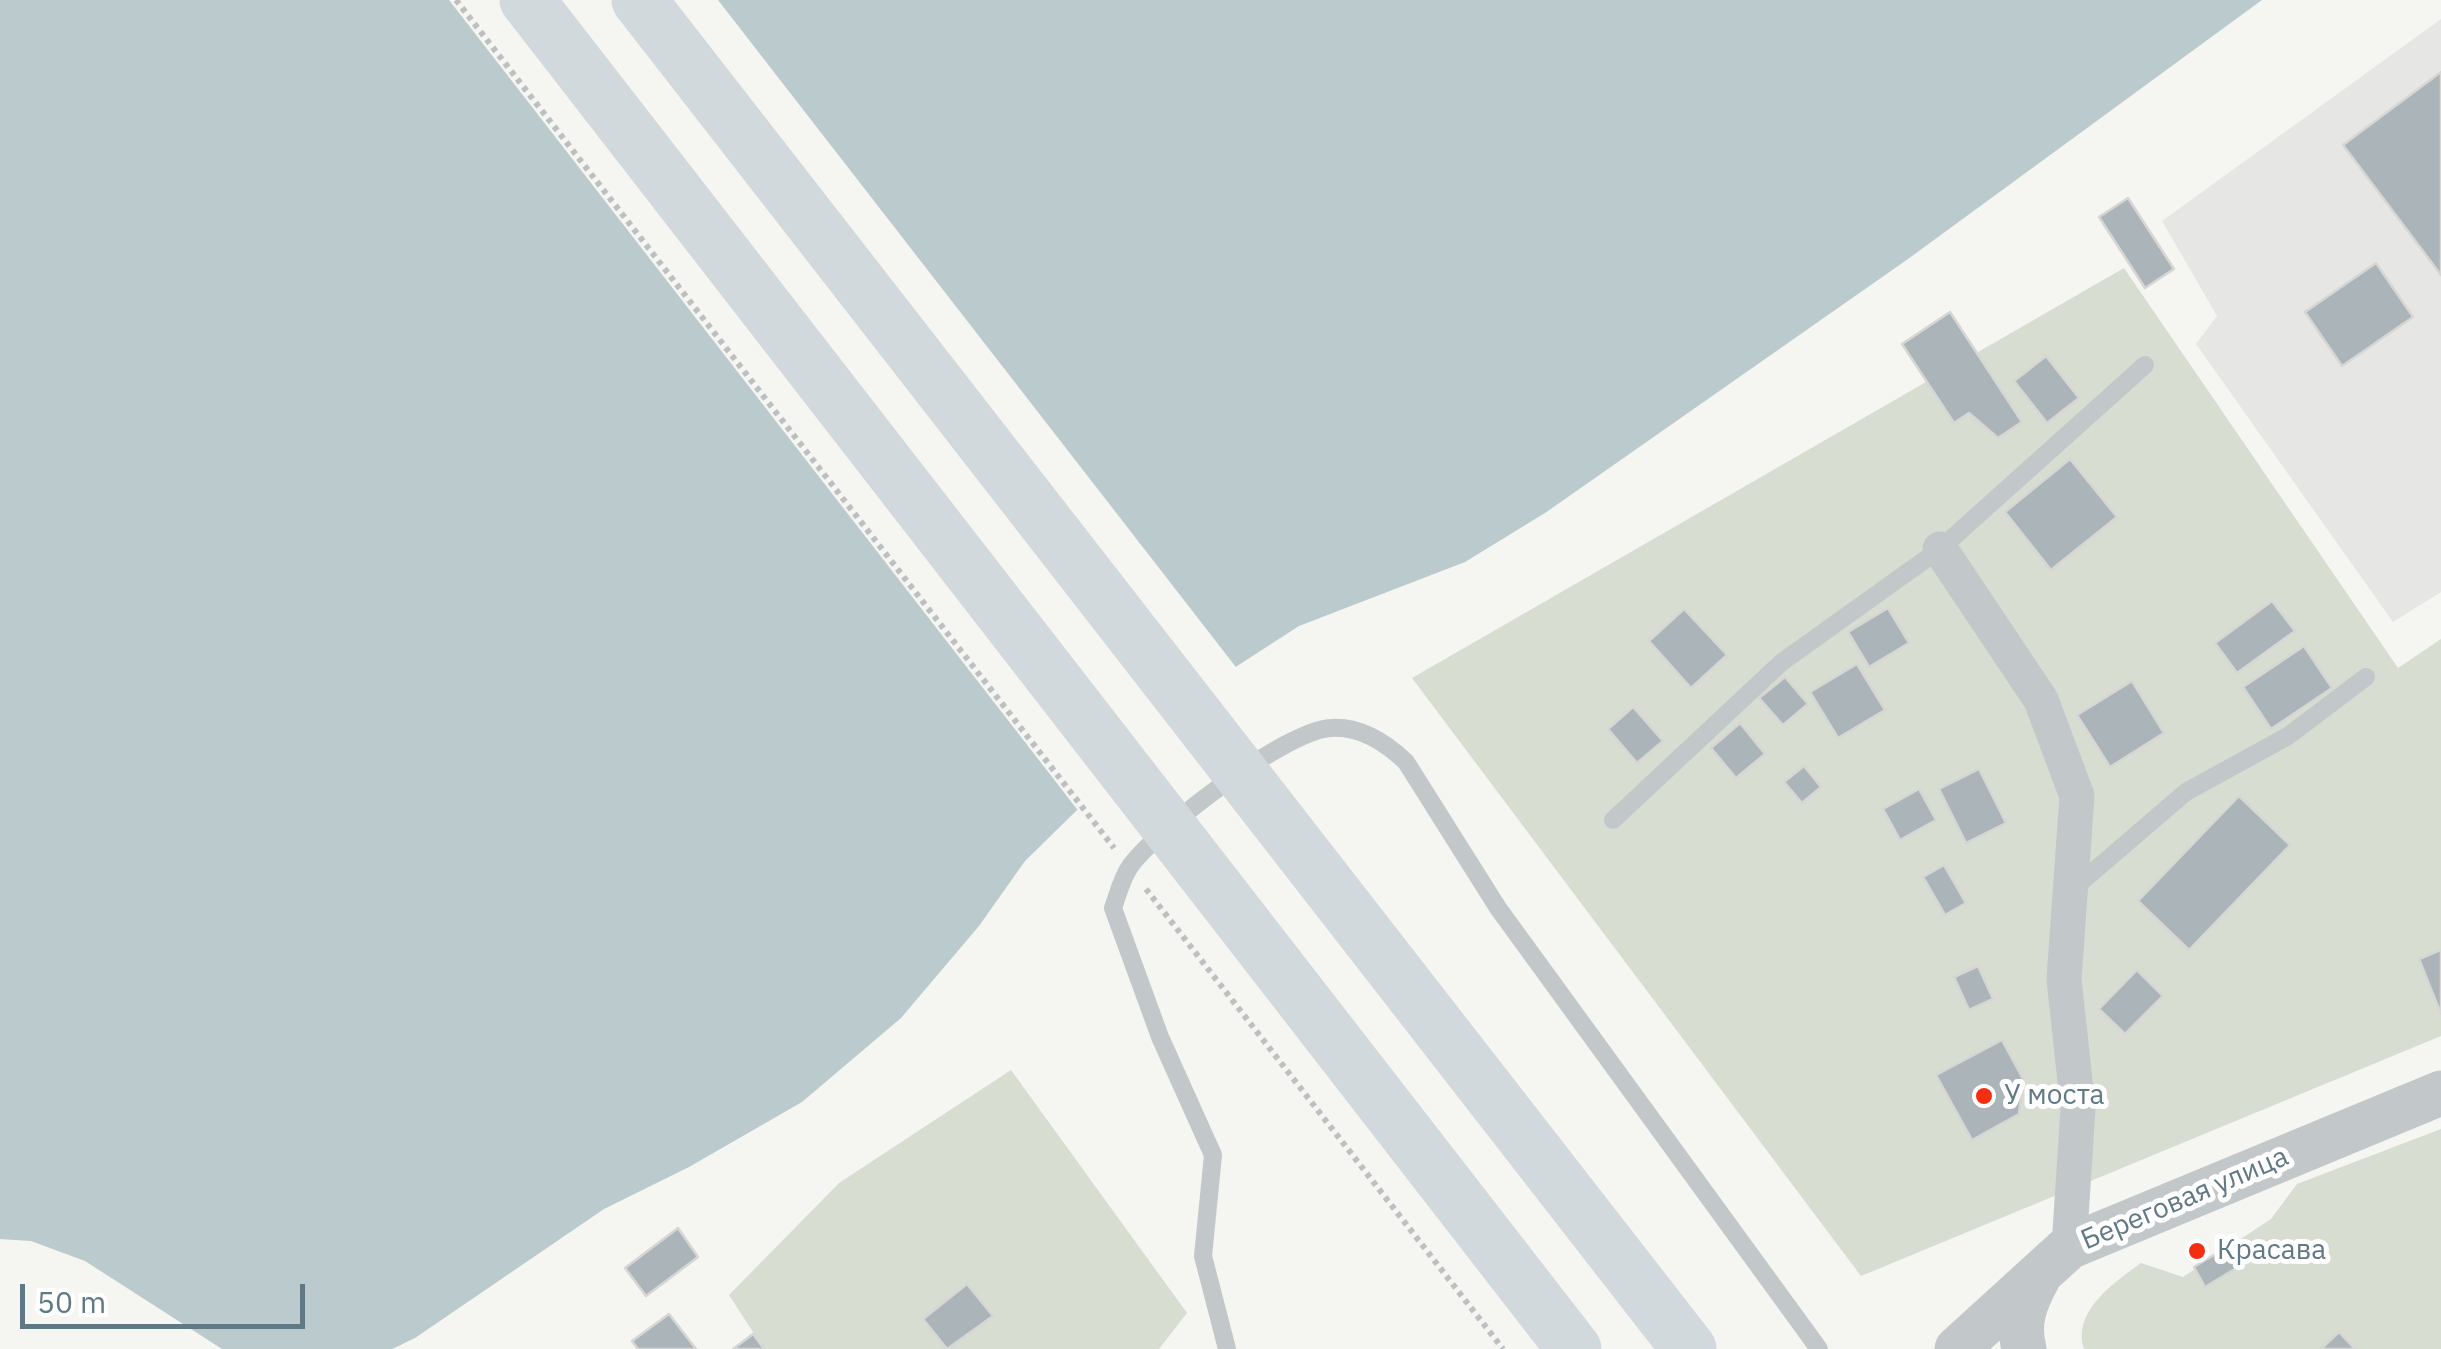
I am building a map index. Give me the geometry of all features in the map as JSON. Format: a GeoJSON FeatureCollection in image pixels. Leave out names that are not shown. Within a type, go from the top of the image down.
{"type":"FeatureCollection","features":[{"type":"Feature","properties":{"kind":"highway"},"geometry":{"type":"LineString","coordinates":[[527,0],[1574,1349]]}},
{"type":"Feature","properties":{"kind":"highway"},"geometry":{"type":"LineString","coordinates":[[639,0],[1689,1349]]}},
{"type":"Feature","properties":{"kind":"street"},"geometry":{"type":"LineString","coordinates":[[1940,549],[2041,700],[2077,796],[2064,979],[2078,1109],[2055,1259],[2023,1305],[2020,1334],[2024,1349]]}},
{"type":"Feature","properties":{"kind":"street","name":"Береговая улица"},"geometry":{"type":"LineString","coordinates":[[1957,1349],[2055,1259],[2441,1093]]}},
{"type":"Feature","properties":{"kind":"lane"},"geometry":{"type":"LineString","coordinates":[[1613,820],[1782,662],[1940,549],[2145,365]]}},
{"type":"Feature","properties":{"kind":"lane"},"geometry":{"type":"LineString","coordinates":[[2069,892],[2186,792],[2288,736],[2366,676]]}},
{"type":"Feature","properties":{"kind":"lane"},"geometry":{"type":"LineString","coordinates":[[1227,1349],[1203,1256],[1214,1155],[1160,1037],[1113,908],[1130,867],[1165,830],[1254,763],[1304,734],[1332,727],[1363,733],[1389,746],[1406,762],[1498,908],[1820,1349]]}},
{"type":"Feature","properties":{"kind":"path"},"geometry":{"type":"LineString","coordinates":[[456,0],[1126,863]]}},
{"type":"Feature","properties":{"kind":"path"},"geometry":{"type":"LineString","coordinates":[[1138,878],[1503,1349]]}},
{"type":"Feature","properties":{"kind":"shaded area"},"geometry":{"type":"Polygon","coordinates":[[[0,0],[2262,0],[1908,259],[1545,513],[1465,562],[1299,626],[1234,668],[1118,770],[1025,861],[979,926],[901,1018],[802,1102],[689,1167],[604,1209],[415,1338],[392,1349],[222,1349],[85,1261],[31,1241],[0,1239],[0,0]]]}},
{"type":"Feature","properties":{"kind":"shaded area"},"geometry":{"type":"Polygon","coordinates":[[[2441,19],[2441,592],[2393,622],[2196,344],[2217,316],[2162,221],[2441,19]]]}},
{"type":"Feature","properties":{"kind":"shaded area"},"geometry":{"type":"Polygon","coordinates":[[[2124,268],[2398,668],[2441,639],[2441,1036],[1861,1276],[1412,678],[2124,268]]]}},
{"type":"Feature","properties":{"kind":"shaded area"},"geometry":{"type":"Polygon","coordinates":[[[1011,1070],[1187,1313],[1159,1349],[764,1349],[729,1295],[839,1183],[1011,1070]]]}},
{"type":"Feature","properties":{"kind":"shaded area"},"geometry":{"type":"Polygon","coordinates":[[[2441,1129],[2441,1349],[2084,1349],[2084,1322],[2090,1310],[2108,1289],[2141,1263],[2183,1277],[2271,1219],[2297,1184],[2441,1129]]]}},
{"type":"Feature","properties":{"kind":"pier"},"geometry":{"type":"Polygon","coordinates":[[[449,0],[718,0],[1239,671],[1080,813],[449,0]]]}},
{"type":"Feature","properties":{"kind":"building"},"geometry":{"type":"Polygon","coordinates":[[[2441,72],[2441,275],[2343,145],[2441,72]]]}},
{"type":"Feature","properties":{"kind":"building"},"geometry":{"type":"Polygon","coordinates":[[[2128,198],[2174,269],[2145,288],[2099,217],[2128,198]]]}},
{"type":"Feature","properties":{"kind":"building"},"geometry":{"type":"Polygon","coordinates":[[[2376,263],[2413,317],[2342,366],[2305,312],[2376,263]]]}},
{"type":"Feature","properties":{"kind":"building"},"geometry":{"type":"Polygon","coordinates":[[[1950,312],[2022,422],[1998,438],[1969,413],[1954,423],[1902,344],[1950,312]]]}},
{"type":"Feature","properties":{"kind":"building"},"geometry":{"type":"Polygon","coordinates":[[[2046,356],[2079,398],[2047,423],[2014,381],[2046,356]]]}},
{"type":"Feature","properties":{"kind":"building"},"geometry":{"type":"Polygon","coordinates":[[[2070,459],[2117,517],[2051,570],[2005,512],[2070,459]]]}},
{"type":"Feature","properties":{"kind":"building"},"geometry":{"type":"Polygon","coordinates":[[[2272,601],[2295,631],[2237,673],[2215,643],[2272,601]]]}},
{"type":"Feature","properties":{"kind":"building"},"geometry":{"type":"Polygon","coordinates":[[[1888,608],[1909,643],[1869,667],[1848,632],[1888,608]]]}},
{"type":"Feature","properties":{"kind":"building"},"geometry":{"type":"Polygon","coordinates":[[[1684,609],[1727,655],[1691,688],[1649,641],[1684,609]]]}},
{"type":"Feature","properties":{"kind":"building"},"geometry":{"type":"Polygon","coordinates":[[[2304,646],[2332,688],[2271,729],[2243,687],[2304,646]]]}},
{"type":"Feature","properties":{"kind":"building"},"geometry":{"type":"Polygon","coordinates":[[[1857,664],[1885,710],[1838,738],[1810,692],[1857,664]]]}},
{"type":"Feature","properties":{"kind":"building"},"geometry":{"type":"Polygon","coordinates":[[[1785,677],[1808,704],[1783,725],[1759,698],[1785,677]]]}},
{"type":"Feature","properties":{"kind":"building"},"geometry":{"type":"Polygon","coordinates":[[[2132,681],[2164,733],[2110,767],[2077,715],[2132,681]]]}},
{"type":"Feature","properties":{"kind":"building"},"geometry":{"type":"Polygon","coordinates":[[[1633,707],[1663,741],[1637,763],[1608,729],[1633,707]]]}},
{"type":"Feature","properties":{"kind":"building"},"geometry":{"type":"Polygon","coordinates":[[[1740,723],[1765,754],[1736,778],[1711,748],[1740,723]]]}},
{"type":"Feature","properties":{"kind":"building"},"geometry":{"type":"Polygon","coordinates":[[[1804,766],[1821,787],[1802,803],[1784,782],[1804,766]]]}},
{"type":"Feature","properties":{"kind":"building"},"geometry":{"type":"Polygon","coordinates":[[[1979,769],[2006,823],[1966,843],[1939,789],[1979,769]]]}},
{"type":"Feature","properties":{"kind":"building"},"geometry":{"type":"Polygon","coordinates":[[[1919,789],[1936,820],[1900,840],[1883,809],[1919,789]]]}},
{"type":"Feature","properties":{"kind":"building"},"geometry":{"type":"Polygon","coordinates":[[[2239,796],[2290,845],[2189,950],[2138,901],[2239,796]]]}},
{"type":"Feature","properties":{"kind":"building"},"geometry":{"type":"Polygon","coordinates":[[[1944,865],[1966,903],[1945,915],[1923,877],[1944,865]]]}},
{"type":"Feature","properties":{"kind":"building"},"geometry":{"type":"Polygon","coordinates":[[[2441,950],[2441,1014],[2419,959],[2441,950]]]}},
{"type":"Feature","properties":{"kind":"building"},"geometry":{"type":"Polygon","coordinates":[[[1978,966],[1993,999],[1969,1010],[1954,977],[1978,966]]]}},
{"type":"Feature","properties":{"kind":"building"},"geometry":{"type":"Polygon","coordinates":[[[2137,970],[2163,996],[2125,1034],[2099,1009],[2137,970]]]}},
{"type":"Feature","properties":{"kind":"building","name":"У моста"},"geometry":{"type":"Polygon","coordinates":[[[2002,1040],[2023,1079],[2019,1114],[1972,1140],[1936,1075],[2002,1040]]]}},
{"type":"Feature","properties":{"kind":"building"},"geometry":{"type":"Polygon","coordinates":[[[678,1228],[698,1257],[646,1296],[625,1268],[678,1228]]]}},
{"type":"Feature","properties":{"kind":"building"},"geometry":{"type":"Polygon","coordinates":[[[2232,1244],[2243,1264],[2205,1287],[2194,1267],[2232,1244]]]}},
{"type":"Feature","properties":{"kind":"building"},"geometry":{"type":"Polygon","coordinates":[[[967,1284],[993,1316],[947,1349],[923,1319],[967,1284]]]}},
{"type":"Feature","properties":{"kind":"building"},"geometry":{"type":"Polygon","coordinates":[[[669,1314],[696,1349],[638,1349],[632,1341],[669,1314]]]}},
{"type":"Feature","properties":{"kind":"building"},"geometry":{"type":"Polygon","coordinates":[[[2339,1332],[2355,1349],[2321,1349],[2339,1332]]]}},
{"type":"Feature","properties":{"kind":"building"},"geometry":{"type":"Polygon","coordinates":[[[753,1334],[764,1349],[733,1349],[753,1334]]]}},
{"type":"Feature","properties":{"kind":"place","name":"У моста"},"geometry":{"type":"Point","coordinates":[1984,1096]}},
{"type":"Feature","properties":{"kind":"place","name":"Красава"},"geometry":{"type":"Point","coordinates":[2197,1251]}}]}
